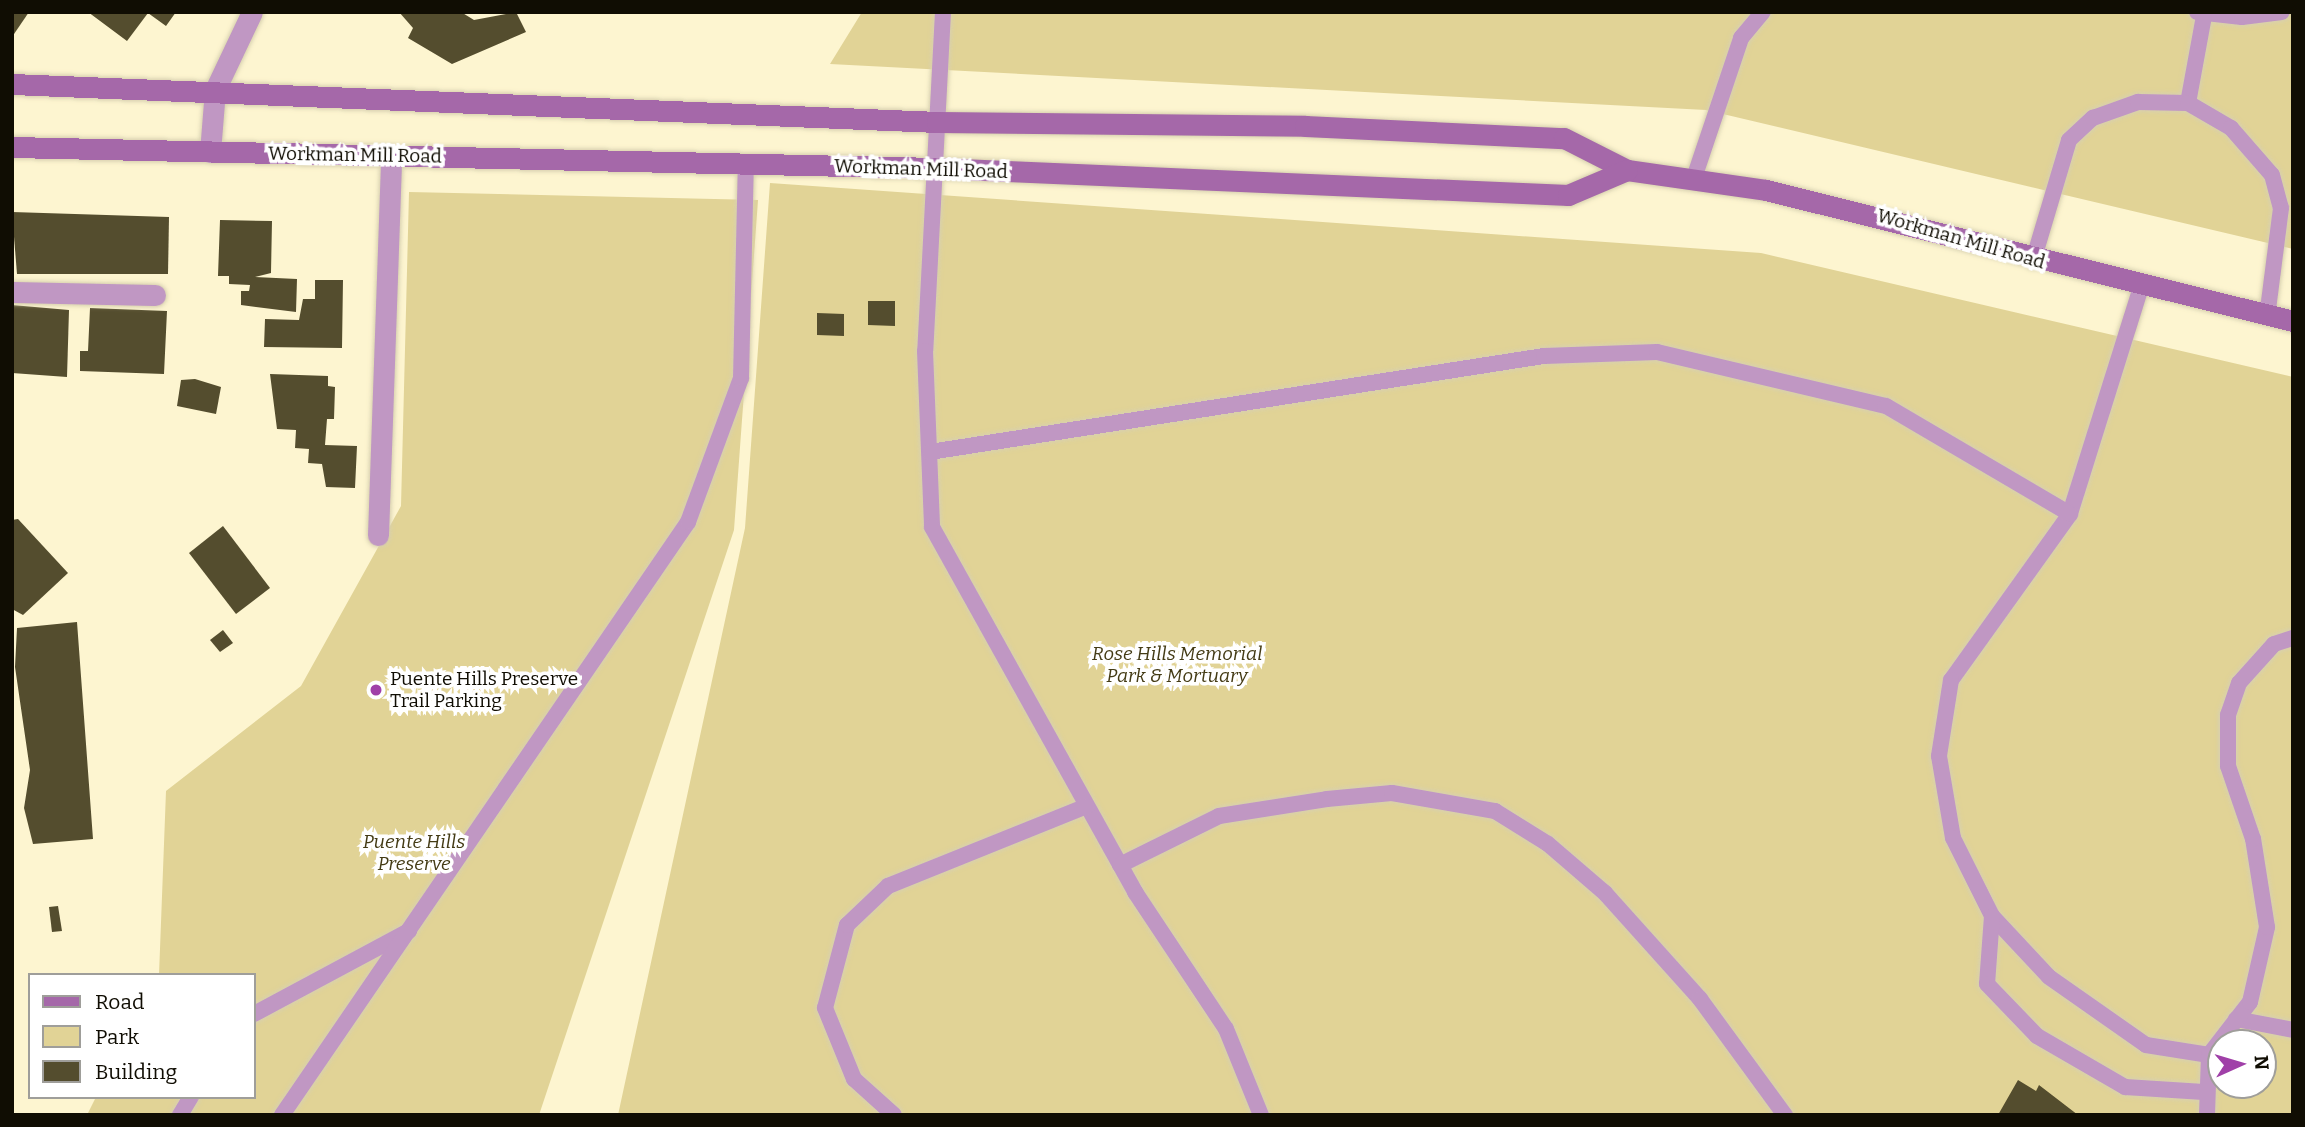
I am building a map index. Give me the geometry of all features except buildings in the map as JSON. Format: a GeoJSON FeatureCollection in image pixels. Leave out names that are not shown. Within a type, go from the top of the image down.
{"type":"FeatureCollection","features":[{"type":"Feature","properties":{"kind":"main road","name":"Workman Mill Road"},"geometry":{"type":"LineString","coordinates":[[12,84],[215,90],[937,122],[1305,126],[1564,138],[1627,170],[1694,178],[1909,222],[2032,261],[2293,321]]}},
{"type":"Feature","properties":{"kind":"main road","name":"Workman Mill Road"},"geometry":{"type":"LineString","coordinates":[[12,147],[937,169],[1568,195],[1627,170]]}},
{"type":"Feature","properties":{"kind":"street"},"geometry":{"type":"LineString","coordinates":[[210,152],[215,90],[252,12]]}},
{"type":"Feature","properties":{"kind":"street"},"geometry":{"type":"LineString","coordinates":[[378,535],[391,155]]}},
{"type":"Feature","properties":{"kind":"street"},"geometry":{"type":"LineString","coordinates":[[12,292],[155,295]]}},
{"type":"Feature","properties":{"kind":"lane"},"geometry":{"type":"LineString","coordinates":[[943,12],[937,169],[925,351],[932,527],[1120,865],[1226,1029],[1261,1115]]}},
{"type":"Feature","properties":{"kind":"lane"},"geometry":{"type":"LineString","coordinates":[[1694,178],[1741,38],[1762,12]]}},
{"type":"Feature","properties":{"kind":"lane"},"geometry":{"type":"LineString","coordinates":[[2188,103],[2200,14],[2282,12]]}},
{"type":"Feature","properties":{"kind":"lane"},"geometry":{"type":"LineString","coordinates":[[2032,261],[2069,139],[2093,118],[2138,102],[2188,103],[2231,128],[2272,175],[2281,208],[2267,317]]}},
{"type":"Feature","properties":{"kind":"lane"},"geometry":{"type":"LineString","coordinates":[[282,1115],[414,928],[498,791],[688,522],[741,378],[746,164]]}},
{"type":"Feature","properties":{"kind":"lane"},"geometry":{"type":"LineString","coordinates":[[2141,286],[2070,514],[1951,680],[1939,756],[1953,838],[1992,916],[2049,977],[2146,1045],[2207,1055]]}},
{"type":"Feature","properties":{"kind":"lane"},"geometry":{"type":"LineString","coordinates":[[930,452],[1544,356],[1657,352],[1886,406],[2070,514]]}},
{"type":"Feature","properties":{"kind":"lane"},"geometry":{"type":"LineString","coordinates":[[2228,1029],[2250,1002],[2267,926],[2253,838],[2228,766],[2228,715],[2239,683],[2274,644],[2293,638]]}},
{"type":"Feature","properties":{"kind":"lane"},"geometry":{"type":"LineString","coordinates":[[1120,865],[1219,816],[1327,799],[1392,793],[1495,811],[1548,844],[1605,893],[1700,999],[1785,1115]]}},
{"type":"Feature","properties":{"kind":"lane"},"geometry":{"type":"LineString","coordinates":[[894,1115],[854,1079],[825,1007],[848,925],[888,886],[1087,806]]}},
{"type":"Feature","properties":{"kind":"lane"},"geometry":{"type":"LineString","coordinates":[[1992,916],[1987,984],[2037,1037],[2125,1087],[2204,1092]]}},
{"type":"Feature","properties":{"kind":"lane"},"geometry":{"type":"LineString","coordinates":[[256,1013],[414,928]]}},
{"type":"Feature","properties":{"kind":"lane"},"geometry":{"type":"LineString","coordinates":[[2236,1019],[2293,1030]]}},
{"type":"Feature","properties":{"kind":"lane"},"geometry":{"type":"LineString","coordinates":[[2207,1064],[2204,1092],[2207,1115]]}},
{"type":"Feature","properties":{"kind":"lane"},"geometry":{"type":"LineString","coordinates":[[180,1115],[190,1099]]}},
{"type":"Feature","properties":{"kind":"green space"},"geometry":{"type":"Polygon","coordinates":[[[862,12],[2293,12],[2293,249],[1706,110],[830,64],[862,12]]]}},
{"type":"Feature","properties":{"kind":"green space","name":"Rose Hills Memorial Park & Mortuary"},"geometry":{"type":"Polygon","coordinates":[[[770,183],[1761,253],[2293,377],[2293,1115],[618,1115],[745,528],[770,183]]]}},
{"type":"Feature","properties":{"kind":"green space","name":"Puente Hills Preserve"},"geometry":{"type":"Polygon","coordinates":[[[409,192],[758,200],[734,530],[539,1115],[87,1115],[95,1099],[256,1099],[256,973],[159,973],[166,791],[301,686],[401,506],[409,192]]]}},
{"type":"Feature","properties":{"kind":"place","name":"Puente Hills Preserve Trail Parking"},"geometry":{"type":"Point","coordinates":[376,690]}}]}
